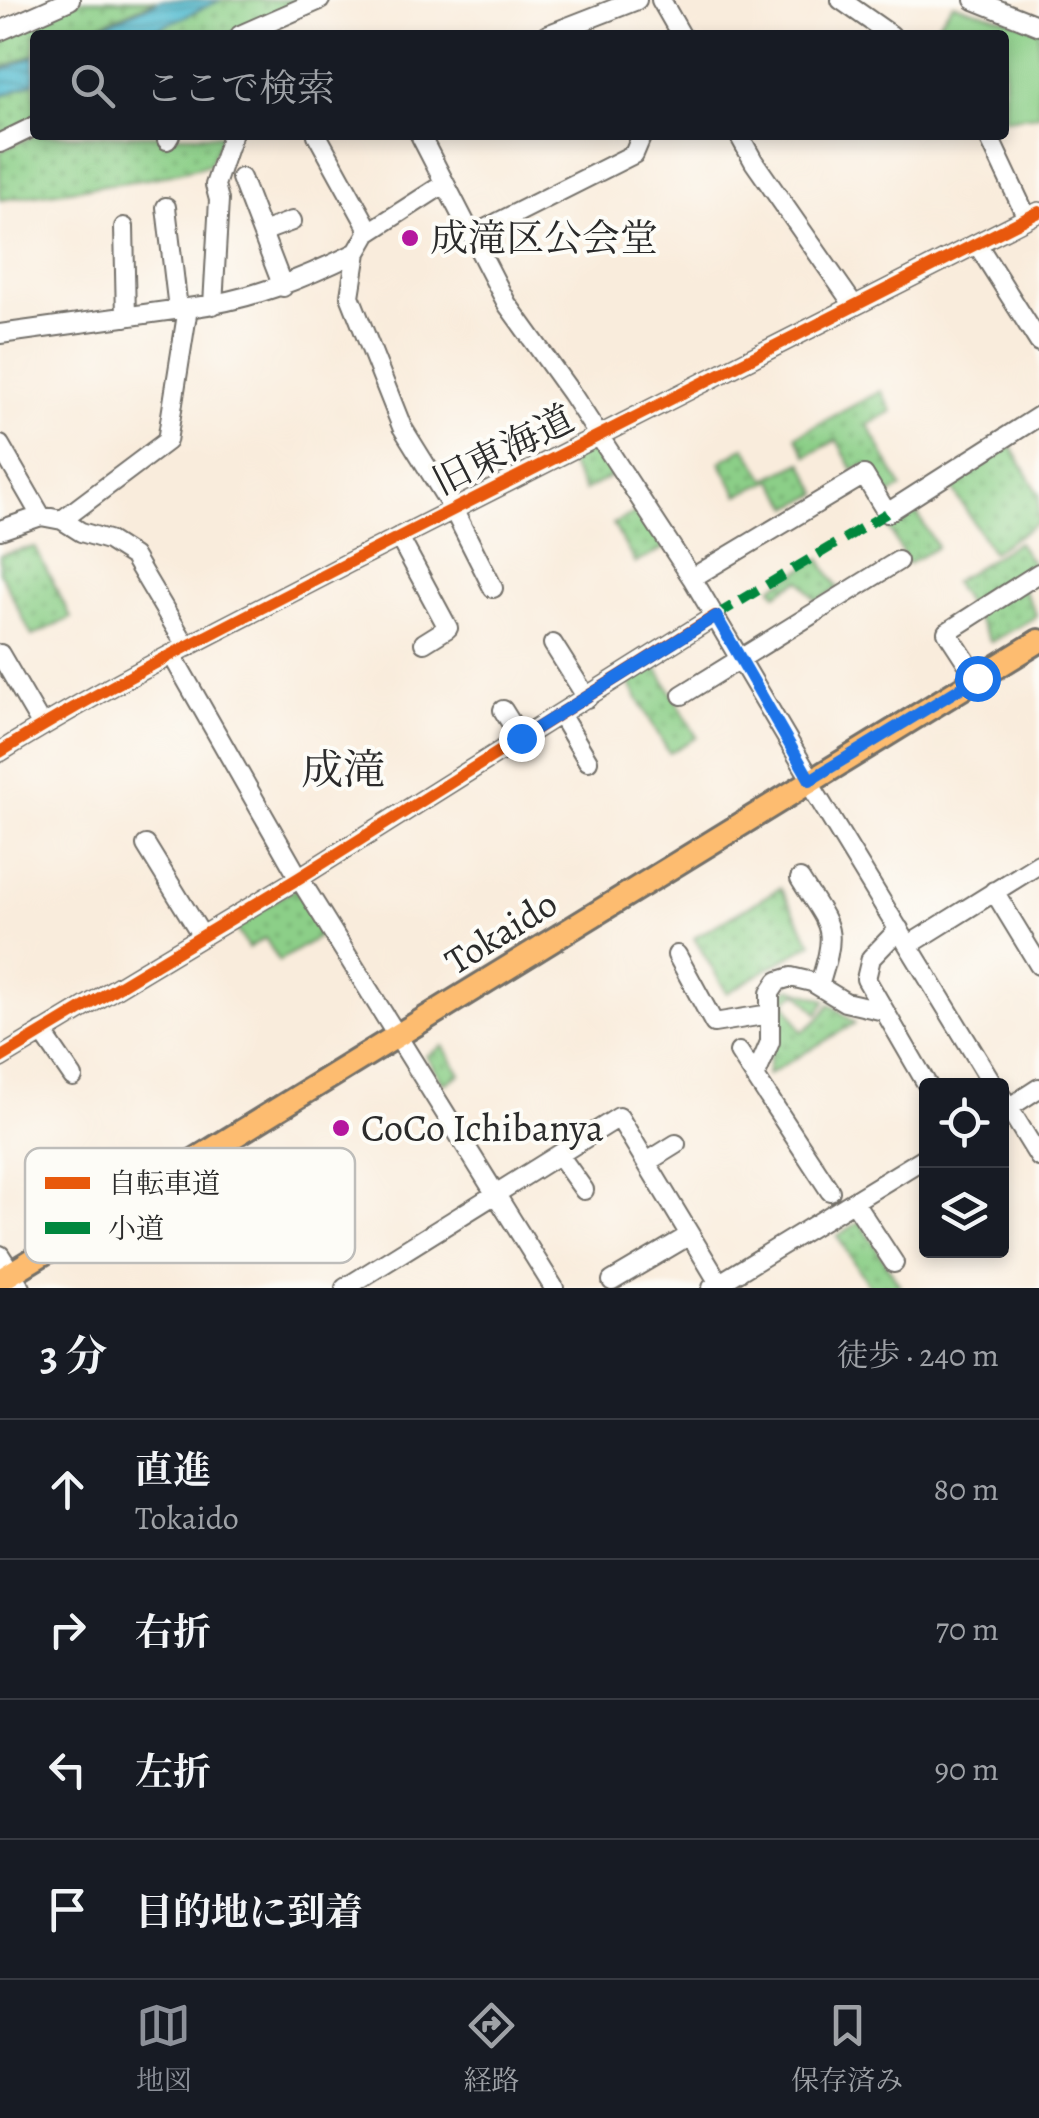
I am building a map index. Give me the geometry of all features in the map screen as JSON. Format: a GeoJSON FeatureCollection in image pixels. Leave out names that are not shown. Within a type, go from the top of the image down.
{"type":"FeatureCollection","features":[{"type":"Feature","properties":{"kind":"main road","name":"Tokaido"},"geometry":{"type":"LineString","coordinates":[[216,1148],[1039,640]]}},
{"type":"Feature","properties":{"kind":"street"},"geometry":{"type":"LineString","coordinates":[[0,31],[70,0]]}},
{"type":"Feature","properties":{"kind":"street"},"geometry":{"type":"LineString","coordinates":[[255,30],[320,0]]}},
{"type":"Feature","properties":{"kind":"street"},"geometry":{"type":"LineString","coordinates":[[559,30],[638,0]]}},
{"type":"Feature","properties":{"kind":"street"},"geometry":{"type":"LineString","coordinates":[[662,0],[678,30]]}},
{"type":"Feature","properties":{"kind":"street"},"geometry":{"type":"LineString","coordinates":[[841,0],[885,30]]}},
{"type":"Feature","properties":{"kind":"street"},"geometry":{"type":"LineString","coordinates":[[974,0],[1039,26]]}},
{"type":"Feature","properties":{"kind":"street"},"geometry":{"type":"LineString","coordinates":[[0,143],[30,128]]}},
{"type":"Feature","properties":{"kind":"street"},"geometry":{"type":"LineString","coordinates":[[212,305],[218,200],[215,185],[230,140]]}},
{"type":"Feature","properties":{"kind":"street"},"geometry":{"type":"LineString","coordinates":[[319,140],[368,234]]}},
{"type":"Feature","properties":{"kind":"street"},"geometry":{"type":"LineString","coordinates":[[422,140],[507,304],[572,394],[716,616],[809,780],[989,1078]]}},
{"type":"Feature","properties":{"kind":"street"},"geometry":{"type":"LineString","coordinates":[[473,235],[634,154],[640,140]]}},
{"type":"Feature","properties":{"kind":"street"},"geometry":{"type":"LineString","coordinates":[[742,140],[853,304]]}},
{"type":"Feature","properties":{"kind":"street"},"geometry":{"type":"LineString","coordinates":[[991,140],[1033,215]]}},
{"type":"Feature","properties":{"kind":"street"},"geometry":{"type":"LineString","coordinates":[[241,178],[283,287]]}},
{"type":"Feature","properties":{"kind":"street"},"geometry":{"type":"LineString","coordinates":[[444,184],[368,234],[357,252],[350,296],[402,428],[453,509],[493,588]]}},
{"type":"Feature","properties":{"kind":"street"},"geometry":{"type":"LineString","coordinates":[[62,520],[167,442],[183,309],[166,207]]}},
{"type":"Feature","properties":{"kind":"street","name":"旧東海道"},"geometry":{"type":"LineString","coordinates":[[0,752],[180,651],[399,537],[1033,215]]}},
{"type":"Feature","properties":{"kind":"street"},"geometry":{"type":"LineString","coordinates":[[262,232],[292,221]]}},
{"type":"Feature","properties":{"kind":"street"},"geometry":{"type":"LineString","coordinates":[[124,227],[126,317]]}},
{"type":"Feature","properties":{"kind":"street"},"geometry":{"type":"LineString","coordinates":[[978,244],[1039,342]]}},
{"type":"Feature","properties":{"kind":"street"},"geometry":{"type":"LineString","coordinates":[[0,334],[212,305],[283,287],[357,252]]}},
{"type":"Feature","properties":{"kind":"street"},"geometry":{"type":"LineString","coordinates":[[692,578],[864,475],[887,513],[1039,416]]}},
{"type":"Feature","properties":{"kind":"street"},"geometry":{"type":"LineString","coordinates":[[0,444],[41,516]]}},
{"type":"Feature","properties":{"kind":"street"},"geometry":{"type":"LineString","coordinates":[[0,530],[41,516],[62,520],[134,556],[299,878],[554,1288]]}},
{"type":"Feature","properties":{"kind":"street"},"geometry":{"type":"LineString","coordinates":[[399,537],[448,628],[424,643]]}},
{"type":"Feature","properties":{"kind":"street"},"geometry":{"type":"LineString","coordinates":[[682,695],[898,561]]}},
{"type":"Feature","properties":{"kind":"street"},"geometry":{"type":"LineString","coordinates":[[977,678],[947,632],[1039,572]]}},
{"type":"Feature","properties":{"kind":"street"},"geometry":{"type":"LineString","coordinates":[[0,1058],[299,878],[716,616]]}},
{"type":"Feature","properties":{"kind":"street"},"geometry":{"type":"LineString","coordinates":[[554,644],[587,698]]}},
{"type":"Feature","properties":{"kind":"street"},"geometry":{"type":"LineString","coordinates":[[0,654],[42,726]]}},
{"type":"Feature","properties":{"kind":"street"},"geometry":{"type":"LineString","coordinates":[[502,710],[521,738]]}},
{"type":"Feature","properties":{"kind":"street"},"geometry":{"type":"LineString","coordinates":[[560,714],[588,760]]}},
{"type":"Feature","properties":{"kind":"street"},"geometry":{"type":"LineString","coordinates":[[146,846],[202,936]]}},
{"type":"Feature","properties":{"kind":"street"},"geometry":{"type":"LineString","coordinates":[[923,1078],[866,980],[870,958],[1039,864]]}},
{"type":"Feature","properties":{"kind":"street"},"geometry":{"type":"LineString","coordinates":[[800,879],[830,926],[832,946],[819,986]]}},
{"type":"Feature","properties":{"kind":"street"},"geometry":{"type":"LineString","coordinates":[[994,892],[1039,965]]}},
{"type":"Feature","properties":{"kind":"street"},"geometry":{"type":"LineString","coordinates":[[677,955],[714,1023],[770,1014]]}},
{"type":"Feature","properties":{"kind":"street"},"geometry":{"type":"LineString","coordinates":[[755,1077],[770,1042],[770,993],[778,981],[791,977],[819,986],[846,1002],[884,1011]]}},
{"type":"Feature","properties":{"kind":"street"},"geometry":{"type":"LineString","coordinates":[[42,1032],[73,1077]]}},
{"type":"Feature","properties":{"kind":"street"},"geometry":{"type":"LineString","coordinates":[[739,1052],[830,1191]]}},
{"type":"Feature","properties":{"kind":"street"},"geometry":{"type":"LineString","coordinates":[[1009,1103],[1039,1088]]}},
{"type":"Feature","properties":{"kind":"street"},"geometry":{"type":"LineString","coordinates":[[1009,1113],[1039,1157]]}},
{"type":"Feature","properties":{"kind":"street"},"geometry":{"type":"LineString","coordinates":[[345,1288],[619,1116],[690,1234],[716,1286],[919,1161]]}},
{"type":"Feature","properties":{"kind":"street"},"geometry":{"type":"LineString","coordinates":[[646,1162],[676,1144]]}},
{"type":"Feature","properties":{"kind":"street"},"geometry":{"type":"LineString","coordinates":[[559,1155],[584,1190]]}},
{"type":"Feature","properties":{"kind":"street"},"geometry":{"type":"LineString","coordinates":[[854,1202],[894,1264]]}},
{"type":"Feature","properties":{"kind":"street"},"geometry":{"type":"LineString","coordinates":[[612,1281],[690,1234]]}},
{"type":"Feature","properties":{"kind":"green space"},"geometry":{"type":"Polygon","coordinates":[[[74,0],[156,0],[88,30],[30,30],[30,56],[0,69],[0,33],[74,0]]]}},
{"type":"Feature","properties":{"kind":"green space"},"geometry":{"type":"Polygon","coordinates":[[[220,0],[320,0],[251,30],[153,30],[220,0]]]}},
{"type":"Feature","properties":{"kind":"green space"},"geometry":{"type":"Polygon","coordinates":[[[953,4],[1039,28],[1039,115],[1009,118],[1009,30],[909,30],[936,26],[953,4]]]}},
{"type":"Feature","properties":{"kind":"green space"},"geometry":{"type":"Polygon","coordinates":[[[30,84],[30,129],[0,144],[0,97],[30,84]]]}},
{"type":"Feature","properties":{"kind":"green space"},"geometry":{"type":"Polygon","coordinates":[[[30,137],[221,140],[209,165],[154,178],[0,200],[0,151],[30,137]]]}},
{"type":"Feature","properties":{"kind":"green space"},"geometry":{"type":"Polygon","coordinates":[[[881,391],[892,411],[868,425],[902,488],[884,497],[866,464],[853,470],[837,440],[807,456],[796,436],[881,391]]]}},
{"type":"Feature","properties":{"kind":"green space"},"geometry":{"type":"Polygon","coordinates":[[[598,442],[615,474],[584,491],[567,459],[598,442]]]}},
{"type":"Feature","properties":{"kind":"green space"},"geometry":{"type":"Polygon","coordinates":[[[1011,446],[1039,494],[1039,522],[992,552],[949,483],[1011,446]]]}},
{"type":"Feature","properties":{"kind":"green space"},"geometry":{"type":"Polygon","coordinates":[[[745,447],[766,479],[802,462],[819,494],[791,507],[773,480],[738,495],[720,462],[745,447]]]}},
{"type":"Feature","properties":{"kind":"green space"},"geometry":{"type":"Polygon","coordinates":[[[914,508],[937,547],[908,564],[886,523],[914,508]]]}},
{"type":"Feature","properties":{"kind":"green space"},"geometry":{"type":"Polygon","coordinates":[[[642,509],[664,548],[635,563],[613,524],[642,509]]]}},
{"type":"Feature","properties":{"kind":"green space"},"geometry":{"type":"Polygon","coordinates":[[[1018,542],[1036,569],[1019,582],[1037,616],[991,642],[953,582],[1018,542]]]}},
{"type":"Feature","properties":{"kind":"green space"},"geometry":{"type":"Polygon","coordinates":[[[35,547],[71,618],[32,636],[0,572],[0,555],[35,547]]]}},
{"type":"Feature","properties":{"kind":"green space"},"geometry":{"type":"Polygon","coordinates":[[[820,559],[838,588],[816,601],[800,580],[776,594],[772,587],[820,559]]]}},
{"type":"Feature","properties":{"kind":"green space"},"geometry":{"type":"Polygon","coordinates":[[[657,667],[697,737],[669,753],[629,683],[657,667]]]}},
{"type":"Feature","properties":{"kind":"green space"},"geometry":{"type":"Polygon","coordinates":[[[297,888],[324,933],[279,961],[265,938],[248,948],[234,925],[297,888]]]}},
{"type":"Feature","properties":{"kind":"green space"},"geometry":{"type":"Polygon","coordinates":[[[780,888],[812,943],[727,993],[694,938],[780,888]]]}},
{"type":"Feature","properties":{"kind":"green space"},"geometry":{"type":"Polygon","coordinates":[[[790,988],[826,1000],[818,1014],[799,993],[785,1000],[802,1032],[830,1004],[855,1023],[767,1075],[779,998],[790,988]]]}},
{"type":"Feature","properties":{"kind":"green space"},"geometry":{"type":"Polygon","coordinates":[[[443,1046],[460,1074],[444,1084],[426,1056],[443,1046]]]}},
{"type":"Feature","properties":{"kind":"green space"},"geometry":{"type":"Polygon","coordinates":[[[860,1222],[900,1286],[897,1288],[870,1288],[837,1236],[860,1222]]]}},
{"type":"Feature","properties":{"kind":"water"},"geometry":{"type":"Polygon","coordinates":[[[161,0],[221,0],[155,30],[93,30],[161,0]]]}},
{"type":"Feature","properties":{"kind":"water"},"geometry":{"type":"Polygon","coordinates":[[[30,58],[30,84],[0,97],[0,71],[30,58]]]}},
{"type":"Feature","properties":{"kind":"marked path"},"geometry":{"type":"LineString","coordinates":[[715,616],[887,513]]}},
{"type":"Feature","properties":{"kind":"cycle path"},"geometry":{"type":"LineString","coordinates":[[0,752],[219,630],[1039,212]]}},
{"type":"Feature","properties":{"kind":"cycle path"},"geometry":{"type":"LineString","coordinates":[[0,1058],[299,878],[715,616]]}},
{"type":"Feature","properties":{"kind":"place","name":"成滝区公会堂"},"geometry":{"type":"Point","coordinates":[410,238]}},
{"type":"Feature","properties":{"kind":"place","name":"CoCo Ichibanya"},"geometry":{"type":"Point","coordinates":[341,1128]}},
{"type":"Feature","properties":{"kind":"district","name":"成滝"},"geometry":{"type":"Point","coordinates":[343,769]}},
{"type":"Feature","properties":{"kind":"route"},"geometry":{"type":"LineString","coordinates":[[521,738],[716,616],[810,780],[977,678]]}}]}
